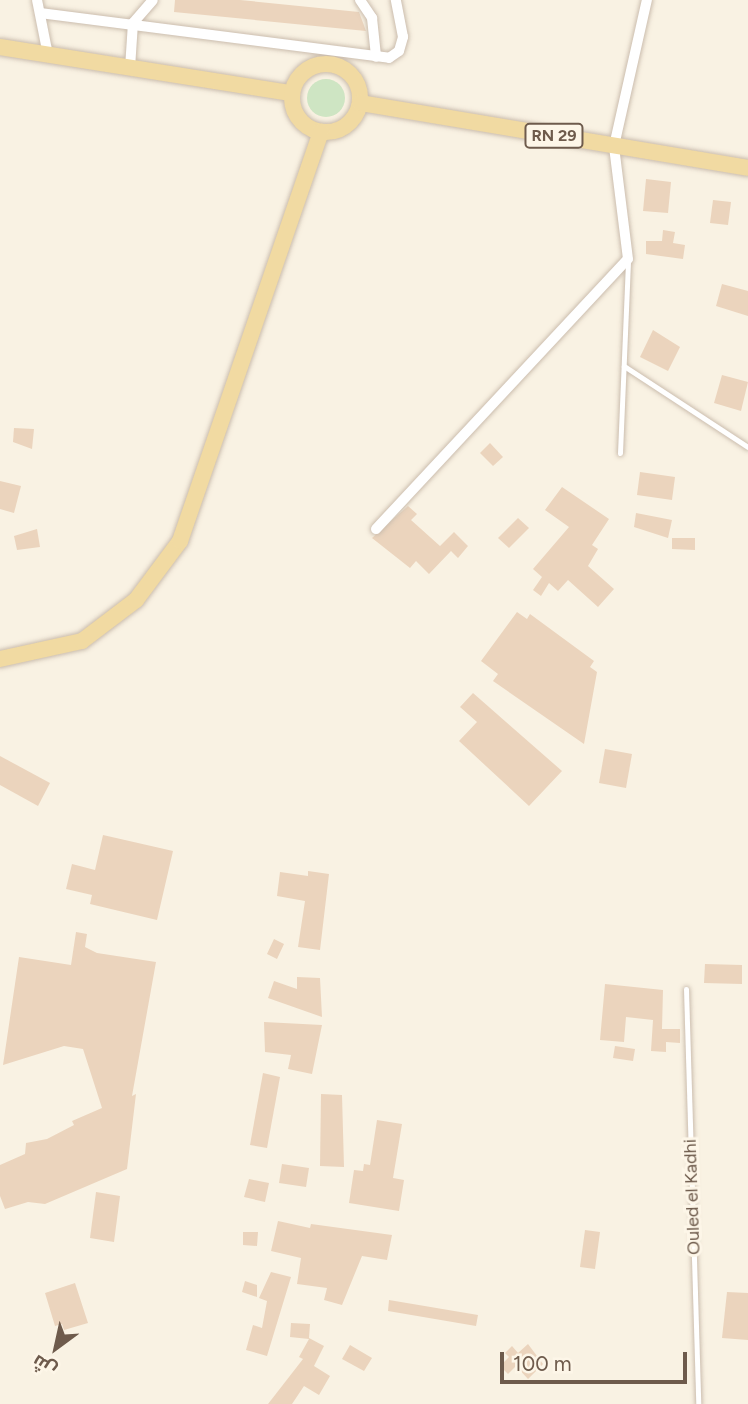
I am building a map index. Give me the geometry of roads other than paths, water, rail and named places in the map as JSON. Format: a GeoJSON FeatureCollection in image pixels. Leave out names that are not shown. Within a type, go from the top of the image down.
{"type":"FeatureCollection","features":[{"type":"Feature","properties":{"kind":"main road"},"geometry":{"type":"LineString","coordinates":[[0,47],[292,93]]}},
{"type":"Feature","properties":{"kind":"main road"},"geometry":{"type":"LineString","coordinates":[[331,65],[349,74],[360,103],[346,126],[321,132],[302,123],[292,93],[310,68],[331,65]]}},
{"type":"Feature","properties":{"kind":"main road","name":"RN 29"},"geometry":{"type":"LineString","coordinates":[[360,103],[748,168]]}},
{"type":"Feature","properties":{"kind":"main road"},"geometry":{"type":"LineString","coordinates":[[0,659],[82,641],[136,600],[180,541],[321,132]]}},
{"type":"Feature","properties":{"kind":"street"},"geometry":{"type":"LineString","coordinates":[[37,0],[48,55]]}},
{"type":"Feature","properties":{"kind":"street"},"geometry":{"type":"LineString","coordinates":[[130,68],[133,23],[153,0]]}},
{"type":"Feature","properties":{"kind":"street"},"geometry":{"type":"LineString","coordinates":[[360,0],[372,18],[376,57]]}},
{"type":"Feature","properties":{"kind":"street"},"geometry":{"type":"LineString","coordinates":[[40,13],[389,58],[399,51],[402,18],[396,0]]}},
{"type":"Feature","properties":{"kind":"street"},"geometry":{"type":"LineString","coordinates":[[376,529],[628,259],[614,146],[647,0]]}},
{"type":"Feature","properties":{"kind":"lane"},"geometry":{"type":"LineString","coordinates":[[620,453],[628,259]]}},
{"type":"Feature","properties":{"kind":"lane"},"geometry":{"type":"LineString","coordinates":[[624,366],[748,447]]}},
{"type":"Feature","properties":{"kind":"lane","name":"Ouled el Kadhi"},"geometry":{"type":"LineString","coordinates":[[686,989],[698,1404]]}}]}
